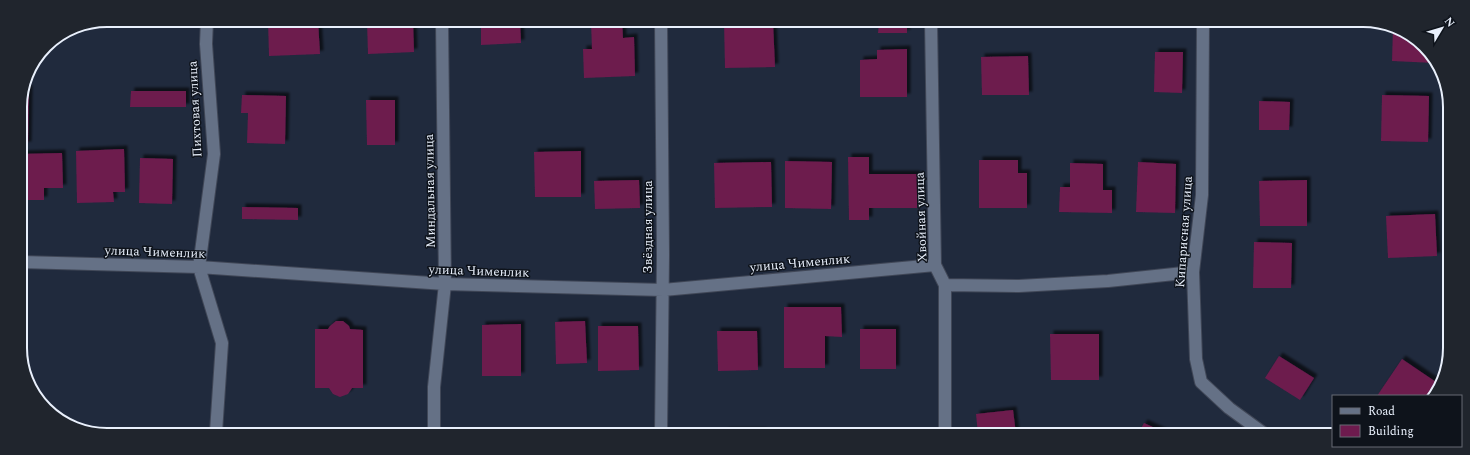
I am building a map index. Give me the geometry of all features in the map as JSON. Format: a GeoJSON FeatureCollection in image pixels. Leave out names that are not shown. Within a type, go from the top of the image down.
{"type":"FeatureCollection","features":[{"type":"Feature","properties":{"kind":"street","name":"Пихтовая улица"},"geometry":{"type":"LineString","coordinates":[[206,27],[214,154],[199,267],[222,343],[216,428]]}},
{"type":"Feature","properties":{"kind":"street","name":"Миндальная улица"},"geometry":{"type":"LineString","coordinates":[[434,428],[434,387],[445,284],[442,27]]}},
{"type":"Feature","properties":{"kind":"street","name":"Звёздная улица"},"geometry":{"type":"LineString","coordinates":[[661,27],[663,290],[661,428]]}},
{"type":"Feature","properties":{"kind":"street","name":"Хвойная улица"},"geometry":{"type":"LineString","coordinates":[[931,27],[935,265],[945,285],[945,428]]}},
{"type":"Feature","properties":{"kind":"street","name":"Кипарисная улица"},"geometry":{"type":"LineString","coordinates":[[1202,27],[1202,195],[1193,272],[1196,359],[1201,382],[1229,408],[1256,428]]}},
{"type":"Feature","properties":{"kind":"street","name":"улица Чименлик"},"geometry":{"type":"LineString","coordinates":[[27,262],[199,267],[445,284],[663,290],[935,265]]}},
{"type":"Feature","properties":{"kind":"street"},"geometry":{"type":"LineString","coordinates":[[945,285],[1020,286],[1093,282],[1193,272]]}},
{"type":"Feature","properties":{"kind":"building"},"geometry":{"type":"Polygon","coordinates":[[[268,27],[318,27],[320,54],[269,56],[268,27]]]}},
{"type":"Feature","properties":{"kind":"building"},"geometry":{"type":"Polygon","coordinates":[[[367,27],[413,27],[414,52],[368,54],[367,27]]]}},
{"type":"Feature","properties":{"kind":"building"},"geometry":{"type":"Polygon","coordinates":[[[481,27],[520,27],[521,43],[481,45],[481,27]]]}},
{"type":"Feature","properties":{"kind":"building"},"geometry":{"type":"Polygon","coordinates":[[[591,27],[622,27],[623,38],[634,37],[635,76],[584,78],[583,49],[592,49],[591,27]]]}},
{"type":"Feature","properties":{"kind":"building"},"geometry":{"type":"Polygon","coordinates":[[[724,27],[773,27],[775,67],[725,68],[724,27]]]}},
{"type":"Feature","properties":{"kind":"building"},"geometry":{"type":"Polygon","coordinates":[[[879,27],[907,27],[907,33],[878,33],[879,27]]]}},
{"type":"Feature","properties":{"kind":"building"},"geometry":{"type":"Polygon","coordinates":[[[1393,33],[1416,47],[1429,63],[1392,61],[1393,33]]]}},
{"type":"Feature","properties":{"kind":"building"},"geometry":{"type":"Polygon","coordinates":[[[907,49],[907,97],[860,97],[860,60],[877,59],[877,50],[907,49]]]}},
{"type":"Feature","properties":{"kind":"building"},"geometry":{"type":"Polygon","coordinates":[[[1155,52],[1183,52],[1182,93],[1154,92],[1155,52]]]}},
{"type":"Feature","properties":{"kind":"building"},"geometry":{"type":"Polygon","coordinates":[[[1028,56],[1029,95],[982,95],[981,57],[1028,56]]]}},
{"type":"Feature","properties":{"kind":"building"},"geometry":{"type":"Polygon","coordinates":[[[131,91],[186,91],[186,107],[130,107],[131,91]]]}},
{"type":"Feature","properties":{"kind":"building"},"geometry":{"type":"Polygon","coordinates":[[[29,92],[28,145],[27,102],[29,92]]]}},
{"type":"Feature","properties":{"kind":"building"},"geometry":{"type":"Polygon","coordinates":[[[242,95],[286,96],[285,144],[247,143],[248,113],[241,113],[242,95]]]}},
{"type":"Feature","properties":{"kind":"building"},"geometry":{"type":"Polygon","coordinates":[[[1382,95],[1429,96],[1428,142],[1381,141],[1382,95]]]}},
{"type":"Feature","properties":{"kind":"building"},"geometry":{"type":"Polygon","coordinates":[[[366,100],[395,100],[395,145],[367,145],[366,100]]]}},
{"type":"Feature","properties":{"kind":"building"},"geometry":{"type":"Polygon","coordinates":[[[1259,101],[1290,102],[1289,130],[1259,130],[1259,101]]]}},
{"type":"Feature","properties":{"kind":"building"},"geometry":{"type":"Polygon","coordinates":[[[124,149],[125,192],[113,192],[114,202],[77,203],[76,151],[124,149]]]}},
{"type":"Feature","properties":{"kind":"building"},"geometry":{"type":"Polygon","coordinates":[[[581,151],[581,197],[535,197],[534,152],[581,151]]]}},
{"type":"Feature","properties":{"kind":"building"},"geometry":{"type":"Polygon","coordinates":[[[62,153],[63,188],[44,188],[44,200],[27,200],[27,154],[62,153]]]}},
{"type":"Feature","properties":{"kind":"building"},"geometry":{"type":"Polygon","coordinates":[[[848,157],[869,157],[869,174],[917,174],[917,208],[869,208],[869,220],[849,220],[848,157]]]}},
{"type":"Feature","properties":{"kind":"building"},"geometry":{"type":"Polygon","coordinates":[[[140,158],[173,159],[172,204],[139,203],[140,158]]]}},
{"type":"Feature","properties":{"kind":"building"},"geometry":{"type":"Polygon","coordinates":[[[979,160],[1018,160],[1018,173],[1027,173],[1027,208],[979,208],[979,160]]]}},
{"type":"Feature","properties":{"kind":"building"},"geometry":{"type":"Polygon","coordinates":[[[785,161],[832,162],[831,209],[785,208],[785,161]]]}},
{"type":"Feature","properties":{"kind":"building"},"geometry":{"type":"Polygon","coordinates":[[[771,162],[772,207],[715,208],[714,163],[771,162]]]}},
{"type":"Feature","properties":{"kind":"building"},"geometry":{"type":"Polygon","coordinates":[[[1138,162],[1176,164],[1175,213],[1136,212],[1138,162]]]}},
{"type":"Feature","properties":{"kind":"building"},"geometry":{"type":"Polygon","coordinates":[[[1070,163],[1103,164],[1103,190],[1112,190],[1112,213],[1059,212],[1060,187],[1070,187],[1070,163]]]}},
{"type":"Feature","properties":{"kind":"building"},"geometry":{"type":"Polygon","coordinates":[[[639,180],[640,208],[595,209],[594,181],[639,180]]]}},
{"type":"Feature","properties":{"kind":"building"},"geometry":{"type":"Polygon","coordinates":[[[1307,180],[1307,226],[1260,226],[1259,181],[1307,180]]]}},
{"type":"Feature","properties":{"kind":"building"},"geometry":{"type":"Polygon","coordinates":[[[242,207],[298,208],[298,220],[242,219],[242,207]]]}},
{"type":"Feature","properties":{"kind":"building"},"geometry":{"type":"Polygon","coordinates":[[[1435,214],[1437,256],[1388,258],[1386,216],[1435,214]]]}},
{"type":"Feature","properties":{"kind":"building"},"geometry":{"type":"Polygon","coordinates":[[[1254,242],[1292,243],[1291,288],[1253,288],[1254,242]]]}},
{"type":"Feature","properties":{"kind":"building"},"geometry":{"type":"Polygon","coordinates":[[[784,307],[841,307],[842,337],[825,336],[825,368],[784,368],[784,307]]]}},
{"type":"Feature","properties":{"kind":"building"},"geometry":{"type":"Polygon","coordinates":[[[336,321],[343,321],[349,326],[350,329],[363,330],[363,388],[352,388],[348,394],[340,397],[333,394],[329,388],[315,388],[315,329],[328,329],[336,321]]]}},
{"type":"Feature","properties":{"kind":"building"},"geometry":{"type":"Polygon","coordinates":[[[585,321],[587,363],[556,364],[555,322],[585,321]]]}},
{"type":"Feature","properties":{"kind":"building"},"geometry":{"type":"Polygon","coordinates":[[[521,324],[521,376],[482,376],[482,325],[521,324]]]}},
{"type":"Feature","properties":{"kind":"building"},"geometry":{"type":"Polygon","coordinates":[[[598,326],[638,326],[639,370],[598,371],[598,326]]]}},
{"type":"Feature","properties":{"kind":"building"},"geometry":{"type":"Polygon","coordinates":[[[860,329],[896,329],[896,369],[860,369],[860,329]]]}},
{"type":"Feature","properties":{"kind":"building"},"geometry":{"type":"Polygon","coordinates":[[[717,331],[757,331],[758,370],[718,371],[717,331]]]}},
{"type":"Feature","properties":{"kind":"building"},"geometry":{"type":"Polygon","coordinates":[[[1050,334],[1099,334],[1099,380],[1051,380],[1050,334]]]}},
{"type":"Feature","properties":{"kind":"building"},"geometry":{"type":"Polygon","coordinates":[[[1279,356],[1314,378],[1300,400],[1265,378],[1279,356]]]}},
{"type":"Feature","properties":{"kind":"building"},"geometry":{"type":"Polygon","coordinates":[[[1402,359],[1436,382],[1427,395],[1378,395],[1402,359]]]}},
{"type":"Feature","properties":{"kind":"building"},"geometry":{"type":"Polygon","coordinates":[[[1013,410],[1015,428],[977,428],[976,414],[1013,410]]]}},
{"type":"Feature","properties":{"kind":"building"},"geometry":{"type":"Polygon","coordinates":[[[1144,423],[1155,428],[1141,428],[1144,423]]]}}]}
